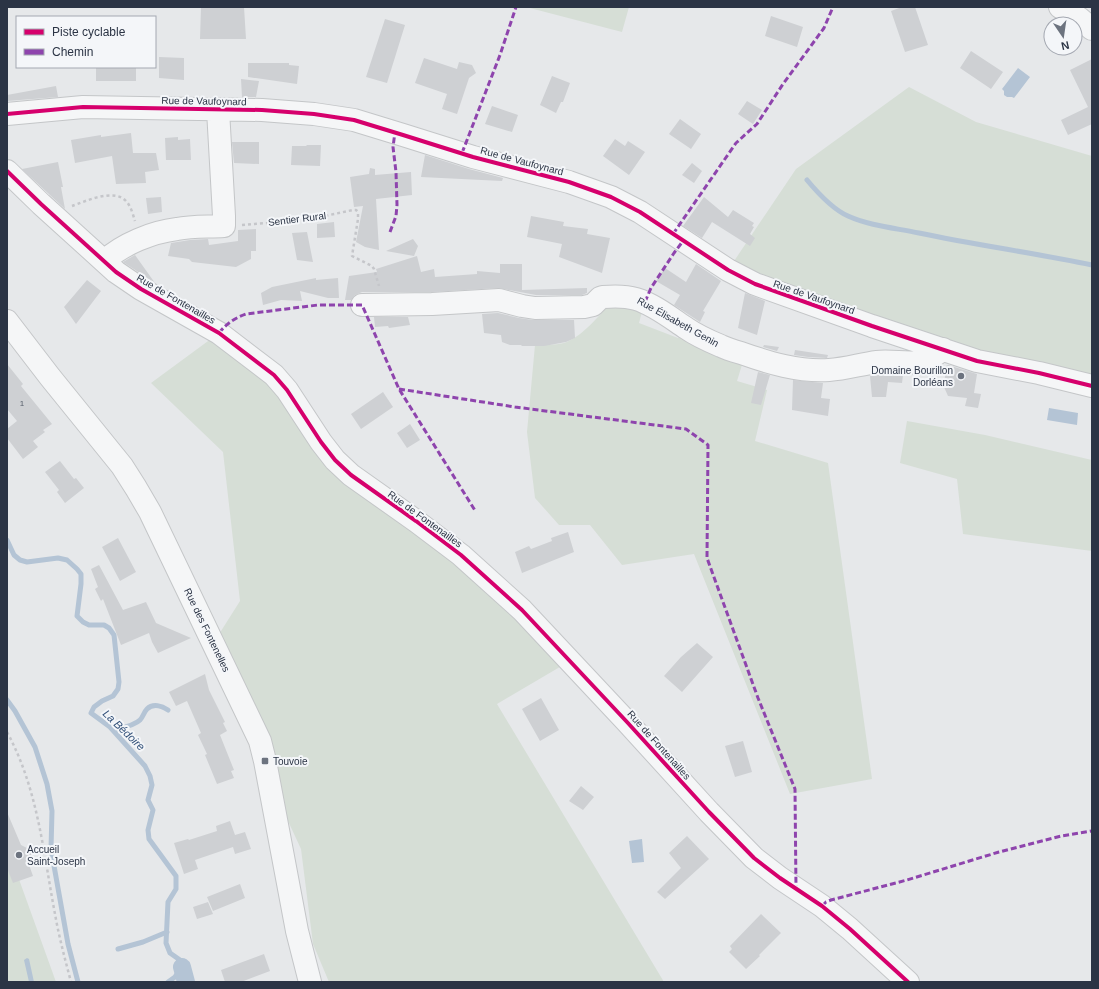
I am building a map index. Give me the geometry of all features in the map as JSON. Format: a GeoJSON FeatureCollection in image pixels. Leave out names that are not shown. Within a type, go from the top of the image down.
{"type":"FeatureCollection","features":[{"type":"Feature","properties":{"kind":"street"},"geometry":{"type":"LineString","coordinates":[[1060,7],[1080,18],[1092,29]]}},
{"type":"Feature","properties":{"kind":"street","name":"Rue de Vaufoynard"},"geometry":{"type":"LineString","coordinates":[[7,114],[83,107],[262,110],[314,114],[354,120],[473,157],[576,185],[611,197],[626,204],[728,270],[755,284],[872,326],[976,360],[1092,386]]}},
{"type":"Feature","properties":{"kind":"street"},"geometry":{"type":"LineString","coordinates":[[104,261],[120,250],[160,232],[178,228],[224,226],[218,110]]}},
{"type":"Feature","properties":{"kind":"street","name":"Rue de Fontenailles"},"geometry":{"type":"LineString","coordinates":[[7,171],[116,272],[141,289],[219,333],[274,375],[287,390],[321,442],[335,460],[351,475],[461,555],[522,610],[709,812],[754,858],[822,906],[850,929],[908,982]]}},
{"type":"Feature","properties":{"kind":"street","name":"Rue Élisabeth Genin"},"geometry":{"type":"LineString","coordinates":[[362,305],[432,304],[500,300],[535,308],[588,307],[603,297],[635,298],[645,302],[688,329],[722,346],[772,363],[812,370],[842,369],[880,362],[924,361],[934,357],[943,349]]}},
{"type":"Feature","properties":{"kind":"street","name":"Rue des Fontenelles"},"geometry":{"type":"LineString","coordinates":[[7,321],[122,466],[136,488],[150,512],[260,741],[297,932],[303,980]]}},
{"type":"Feature","properties":{"kind":"path"},"geometry":{"type":"LineString","coordinates":[[55,217],[66,209],[85,201],[112,195],[124,199],[129,205],[142,239]]}},
{"type":"Feature","properties":{"kind":"path"},"geometry":{"type":"LineString","coordinates":[[7,732],[28,779],[32,794],[43,839],[63,955],[71,982]]}},
{"type":"Feature","properties":{"kind":"shaded area"},"geometry":{"type":"Polygon","coordinates":[[[526,7],[629,7],[622,32],[526,7]]]}},
{"type":"Feature","properties":{"kind":"shaded area"},"geometry":{"type":"Polygon","coordinates":[[[909,87],[976,122],[1092,156],[1092,386],[1039,373],[728,270],[796,169],[909,87]]]}},
{"type":"Feature","properties":{"kind":"shaded area"},"geometry":{"type":"Polygon","coordinates":[[[611,302],[643,308],[639,323],[678,338],[688,329],[745,355],[737,381],[767,390],[755,441],[828,463],[872,779],[790,794],[694,554],[622,565],[590,525],[559,525],[535,498],[527,432],[535,345],[557,344],[571,340],[590,326],[611,302]]]}},
{"type":"Feature","properties":{"kind":"shaded area"},"geometry":{"type":"Polygon","coordinates":[[[219,333],[287,390],[321,442],[570,661],[497,704],[664,982],[329,982],[313,944],[301,849],[209,650],[240,601],[223,452],[151,383],[219,333]]]}},
{"type":"Feature","properties":{"kind":"shaded area"},"geometry":{"type":"Polygon","coordinates":[[[907,421],[985,435],[1092,460],[1092,551],[963,534],[957,479],[900,463],[907,421]]]}},
{"type":"Feature","properties":{"kind":"shaded area"},"geometry":{"type":"Polygon","coordinates":[[[7,846],[56,982],[7,982],[7,846]]]}},
{"type":"Feature","properties":{"kind":"water"},"geometry":{"type":"Polygon","coordinates":[[[1018,68],[1030,77],[1014,98],[1007,97],[1004,95],[1004,91],[1002,89],[1018,68]]]}},
{"type":"Feature","properties":{"kind":"water"},"geometry":{"type":"Polygon","coordinates":[[[1049,408],[1078,413],[1077,425],[1047,420],[1049,408]]]}},
{"type":"Feature","properties":{"kind":"water"},"geometry":{"type":"Polygon","coordinates":[[[642,839],[644,862],[632,863],[629,841],[642,839]]]}},
{"type":"Feature","properties":{"kind":"water"},"geometry":{"type":"Polygon","coordinates":[[[27,958],[29,959],[34,982],[29,982],[24,960],[27,958]]]}},
{"type":"Feature","properties":{"kind":"building"},"geometry":{"type":"Polygon","coordinates":[[[201,7],[244,7],[246,39],[200,39],[201,7]]]}},
{"type":"Feature","properties":{"kind":"building"},"geometry":{"type":"Polygon","coordinates":[[[902,7],[915,7],[928,45],[905,52],[891,11],[902,7]]]}},
{"type":"Feature","properties":{"kind":"building"},"geometry":{"type":"Polygon","coordinates":[[[771,16],[803,27],[797,47],[765,36],[771,16]]]}},
{"type":"Feature","properties":{"kind":"building"},"geometry":{"type":"Polygon","coordinates":[[[385,19],[405,25],[387,83],[366,77],[385,19]]]}},
{"type":"Feature","properties":{"kind":"building"},"geometry":{"type":"Polygon","coordinates":[[[971,51],[1003,72],[991,89],[960,68],[971,51]]]}},
{"type":"Feature","properties":{"kind":"building"},"geometry":{"type":"Polygon","coordinates":[[[159,57],[184,58],[184,80],[159,78],[159,57]]]}},
{"type":"Feature","properties":{"kind":"building"},"geometry":{"type":"Polygon","coordinates":[[[424,58],[457,69],[459,62],[472,65],[476,73],[469,78],[457,114],[442,109],[447,94],[415,83],[424,58]]]}},
{"type":"Feature","properties":{"kind":"building"},"geometry":{"type":"Polygon","coordinates":[[[1092,59],[1092,124],[1068,135],[1061,120],[1088,107],[1070,70],[1092,59]]]}},
{"type":"Feature","properties":{"kind":"building"},"geometry":{"type":"Polygon","coordinates":[[[248,63],[289,63],[289,65],[299,66],[297,84],[248,77],[248,63]]]}},
{"type":"Feature","properties":{"kind":"building"},"geometry":{"type":"Polygon","coordinates":[[[96,68],[136,68],[136,81],[96,81],[96,68]]]}},
{"type":"Feature","properties":{"kind":"building"},"geometry":{"type":"Polygon","coordinates":[[[552,76],[570,83],[563,102],[561,102],[556,113],[540,105],[552,76]]]}},
{"type":"Feature","properties":{"kind":"building"},"geometry":{"type":"Polygon","coordinates":[[[241,79],[259,81],[256,97],[242,97],[241,79]]]}},
{"type":"Feature","properties":{"kind":"building"},"geometry":{"type":"Polygon","coordinates":[[[56,86],[58,97],[7,101],[7,95],[56,86]]]}},
{"type":"Feature","properties":{"kind":"building"},"geometry":{"type":"Polygon","coordinates":[[[747,101],[762,110],[753,124],[738,114],[747,101]]]}},
{"type":"Feature","properties":{"kind":"building"},"geometry":{"type":"Polygon","coordinates":[[[492,106],[518,115],[512,132],[485,124],[492,106]]]}},
{"type":"Feature","properties":{"kind":"building"},"geometry":{"type":"Polygon","coordinates":[[[680,119],[701,134],[691,149],[669,134],[680,119]]]}},
{"type":"Feature","properties":{"kind":"building"},"geometry":{"type":"Polygon","coordinates":[[[131,133],[133,153],[156,153],[159,170],[145,172],[146,183],[116,184],[112,156],[75,163],[71,140],[101,135],[101,137],[131,133]]]}},
{"type":"Feature","properties":{"kind":"building"},"geometry":{"type":"Polygon","coordinates":[[[178,137],[178,140],[190,139],[191,160],[166,160],[165,138],[178,137]]]}},
{"type":"Feature","properties":{"kind":"building"},"geometry":{"type":"Polygon","coordinates":[[[615,139],[625,146],[628,141],[645,152],[629,175],[603,156],[615,139]]]}},
{"type":"Feature","properties":{"kind":"building"},"geometry":{"type":"Polygon","coordinates":[[[232,142],[259,142],[259,164],[234,163],[232,142]]]}},
{"type":"Feature","properties":{"kind":"building"},"geometry":{"type":"Polygon","coordinates":[[[321,145],[320,166],[291,165],[292,146],[321,145]]]}},
{"type":"Feature","properties":{"kind":"building"},"geometry":{"type":"Polygon","coordinates":[[[425,155],[503,178],[502,181],[421,177],[425,155]]]}},
{"type":"Feature","properties":{"kind":"building"},"geometry":{"type":"Polygon","coordinates":[[[58,162],[63,187],[61,187],[65,209],[22,169],[58,162]]]}},
{"type":"Feature","properties":{"kind":"building"},"geometry":{"type":"Polygon","coordinates":[[[692,163],[702,171],[694,183],[682,175],[692,163]]]}},
{"type":"Feature","properties":{"kind":"building"},"geometry":{"type":"Polygon","coordinates":[[[370,168],[375,169],[375,175],[411,172],[412,195],[376,199],[379,250],[365,247],[356,242],[363,206],[354,207],[350,177],[369,174],[370,168]]]}},
{"type":"Feature","properties":{"kind":"building"},"geometry":{"type":"Polygon","coordinates":[[[161,197],[162,212],[148,214],[146,198],[161,197]]]}},
{"type":"Feature","properties":{"kind":"building"},"geometry":{"type":"Polygon","coordinates":[[[704,197],[728,217],[733,210],[754,223],[752,226],[754,227],[750,234],[755,238],[750,246],[712,222],[702,238],[683,226],[704,197]]]}},
{"type":"Feature","properties":{"kind":"building"},"geometry":{"type":"Polygon","coordinates":[[[531,216],[564,222],[563,226],[588,229],[587,234],[610,238],[602,273],[559,257],[562,244],[527,237],[531,216]]]}},
{"type":"Feature","properties":{"kind":"building"},"geometry":{"type":"Polygon","coordinates":[[[334,222],[335,237],[317,238],[317,224],[334,222]]]}},
{"type":"Feature","properties":{"kind":"building"},"geometry":{"type":"Polygon","coordinates":[[[256,229],[256,251],[251,251],[251,259],[236,267],[192,262],[189,259],[168,256],[171,243],[208,239],[209,245],[238,241],[238,230],[256,229]]]}},
{"type":"Feature","properties":{"kind":"building"},"geometry":{"type":"Polygon","coordinates":[[[307,232],[313,262],[297,260],[292,233],[307,232]]]}},
{"type":"Feature","properties":{"kind":"building"},"geometry":{"type":"Polygon","coordinates":[[[413,239],[418,246],[414,256],[386,251],[413,239]]]}},
{"type":"Feature","properties":{"kind":"building"},"geometry":{"type":"Polygon","coordinates":[[[135,255],[155,283],[123,262],[135,255]]]}},
{"type":"Feature","properties":{"kind":"building"},"geometry":{"type":"Polygon","coordinates":[[[417,256],[421,272],[434,269],[435,277],[477,274],[477,271],[500,273],[500,264],[522,264],[522,290],[587,288],[587,293],[582,295],[536,295],[498,288],[432,292],[362,292],[355,295],[351,300],[345,300],[349,276],[377,272],[376,269],[417,256]]]}},
{"type":"Feature","properties":{"kind":"building"},"geometry":{"type":"Polygon","coordinates":[[[696,264],[721,281],[703,311],[705,312],[700,322],[674,305],[680,295],[656,281],[665,268],[686,282],[696,264]]]}},
{"type":"Feature","properties":{"kind":"building"},"geometry":{"type":"Polygon","coordinates":[[[316,278],[316,280],[338,278],[339,298],[328,298],[300,291],[302,301],[281,300],[263,305],[261,293],[272,287],[316,278]]]}},
{"type":"Feature","properties":{"kind":"building"},"geometry":{"type":"Polygon","coordinates":[[[87,280],[101,291],[76,324],[64,307],[87,280]]]}},
{"type":"Feature","properties":{"kind":"building"},"geometry":{"type":"Polygon","coordinates":[[[745,293],[765,301],[757,335],[738,328],[745,293]]]}},
{"type":"Feature","properties":{"kind":"building"},"geometry":{"type":"Polygon","coordinates":[[[498,313],[533,320],[574,320],[575,338],[566,342],[544,346],[510,345],[502,342],[501,335],[484,333],[482,314],[498,313]]]}},
{"type":"Feature","properties":{"kind":"building"},"geometry":{"type":"Polygon","coordinates":[[[374,317],[408,317],[410,325],[389,328],[388,326],[375,327],[374,317]]]}},
{"type":"Feature","properties":{"kind":"building"},"geometry":{"type":"Polygon","coordinates":[[[764,345],[779,347],[777,351],[763,347],[764,345]]]}},
{"type":"Feature","properties":{"kind":"building"},"geometry":{"type":"Polygon","coordinates":[[[795,350],[828,355],[827,358],[794,355],[795,350]]]}},
{"type":"Feature","properties":{"kind":"building"},"geometry":{"type":"Polygon","coordinates":[[[7,364],[23,384],[21,386],[52,424],[43,430],[45,432],[33,441],[38,447],[23,459],[7,438],[7,429],[17,421],[7,409],[7,364]]]}},
{"type":"Feature","properties":{"kind":"building","name":"Domaine Bourillon Dorléans"},"geometry":{"type":"Polygon","coordinates":[[[948,365],[977,374],[974,393],[981,394],[978,408],[965,406],[967,398],[948,396],[944,387],[946,366],[948,365]]]}},
{"type":"Feature","properties":{"kind":"building"},"geometry":{"type":"Polygon","coordinates":[[[758,372],[770,375],[761,405],[751,403],[758,372]]]}},
{"type":"Feature","properties":{"kind":"building"},"geometry":{"type":"Polygon","coordinates":[[[883,374],[903,375],[902,383],[888,382],[886,397],[872,397],[870,376],[883,374]]]}},
{"type":"Feature","properties":{"kind":"building"},"geometry":{"type":"Polygon","coordinates":[[[793,380],[823,383],[821,398],[830,399],[828,416],[792,410],[793,380]]]}},
{"type":"Feature","properties":{"kind":"building"},"geometry":{"type":"Polygon","coordinates":[[[383,392],[393,407],[361,429],[351,414],[383,392]]]}},
{"type":"Feature","properties":{"kind":"building"},"geometry":{"type":"Polygon","coordinates":[[[410,424],[420,440],[407,448],[397,433],[410,424]]]}},
{"type":"Feature","properties":{"kind":"building"},"geometry":{"type":"Polygon","coordinates":[[[60,461],[74,479],[76,478],[84,488],[65,503],[57,492],[59,490],[45,472],[60,461]]]}},
{"type":"Feature","properties":{"kind":"building"},"geometry":{"type":"Polygon","coordinates":[[[568,532],[574,552],[522,573],[515,552],[529,546],[531,549],[552,541],[551,538],[568,532]]]}},
{"type":"Feature","properties":{"kind":"building"},"geometry":{"type":"Polygon","coordinates":[[[118,538],[136,572],[120,581],[102,547],[118,538]]]}},
{"type":"Feature","properties":{"kind":"building"},"geometry":{"type":"Polygon","coordinates":[[[99,565],[123,610],[146,602],[156,623],[191,638],[158,653],[149,633],[121,645],[103,599],[101,601],[95,589],[98,587],[91,569],[99,565]]]}},
{"type":"Feature","properties":{"kind":"building"},"geometry":{"type":"Polygon","coordinates":[[[697,643],[713,657],[682,692],[664,676],[681,657],[697,643]]]}},
{"type":"Feature","properties":{"kind":"building"},"geometry":{"type":"Polygon","coordinates":[[[205,674],[209,690],[225,722],[223,723],[227,731],[220,735],[234,770],[231,771],[234,778],[217,784],[205,755],[207,754],[198,735],[201,733],[187,701],[176,706],[169,692],[205,674]]]}},
{"type":"Feature","properties":{"kind":"building"},"geometry":{"type":"Polygon","coordinates":[[[541,698],[559,730],[540,741],[522,709],[541,698]]]}},
{"type":"Feature","properties":{"kind":"building"},"geometry":{"type":"Polygon","coordinates":[[[743,741],[752,772],[735,777],[725,746],[743,741]]]}},
{"type":"Feature","properties":{"kind":"building"},"geometry":{"type":"Polygon","coordinates":[[[581,786],[594,797],[583,810],[569,801],[581,786]]]}},
{"type":"Feature","properties":{"kind":"building","name":"Accueil Saint-Joseph"},"geometry":{"type":"Polygon","coordinates":[[[7,812],[21,845],[33,851],[28,862],[33,876],[13,883],[7,868],[7,812]]]}},
{"type":"Feature","properties":{"kind":"building"},"geometry":{"type":"Polygon","coordinates":[[[230,821],[235,835],[245,832],[251,849],[235,854],[233,847],[195,860],[198,869],[184,874],[174,843],[217,831],[216,826],[230,821]]]}},
{"type":"Feature","properties":{"kind":"building"},"geometry":{"type":"Polygon","coordinates":[[[687,836],[709,859],[665,899],[657,892],[681,868],[669,853],[687,836]]]}},
{"type":"Feature","properties":{"kind":"building"},"geometry":{"type":"Polygon","coordinates":[[[240,884],[245,898],[213,911],[207,897],[240,884]]]}},
{"type":"Feature","properties":{"kind":"building"},"geometry":{"type":"Polygon","coordinates":[[[208,902],[213,914],[197,919],[193,907],[208,902]]]}},
{"type":"Feature","properties":{"kind":"building"},"geometry":{"type":"Polygon","coordinates":[[[761,914],[781,933],[746,969],[729,952],[732,949],[730,946],[761,914]]]}},
{"type":"Feature","properties":{"kind":"building"},"geometry":{"type":"Polygon","coordinates":[[[264,954],[270,971],[241,982],[225,982],[221,970],[264,954]]]}},
{"type":"Feature","properties":{"kind":"waterway"},"geometry":{"type":"LineString","coordinates":[[807,180],[837,210],[865,222],[1092,265]]}},
{"type":"Feature","properties":{"kind":"waterway","name":"La Bédoire"},"geometry":{"type":"LineString","coordinates":[[7,540],[14,555],[20,560],[27,562],[58,558],[67,560],[81,574],[77,616],[89,625],[104,625],[109,628],[114,635],[119,682],[118,689],[113,696],[94,707],[91,713],[110,727],[145,766],[150,776],[152,785],[148,800],[153,810],[148,830],[149,839],[176,876],[176,889],[168,902],[166,943],[170,953],[180,960],[182,967],[175,977],[168,982]]}},
{"type":"Feature","properties":{"kind":"waterway","name":"La Bédoire"},"geometry":{"type":"LineString","coordinates":[[7,700],[15,711],[35,747],[47,784],[52,811],[51,849],[68,944],[78,982]]}},
{"type":"Feature","properties":{"kind":"waterway"},"geometry":{"type":"LineString","coordinates":[[113,730],[134,724],[141,719],[149,707],[160,706],[168,710]]}},
{"type":"Feature","properties":{"kind":"waterway"},"geometry":{"type":"LineString","coordinates":[[118,949],[143,942],[167,932]]}},
{"type":"Feature","properties":{"kind":"waterway"},"geometry":{"type":"LineString","coordinates":[[182,967],[186,982]]}},
{"type":"Feature","properties":{"kind":"marked path"},"geometry":{"type":"LineString","coordinates":[[462,153],[500,55],[516,7]]}},
{"type":"Feature","properties":{"kind":"marked path"},"geometry":{"type":"LineString","coordinates":[[673,234],[736,143],[757,124],[783,84],[824,28],[833,7]]}},
{"type":"Feature","properties":{"kind":"marked path"},"geometry":{"type":"LineString","coordinates":[[390,232],[396,216],[397,205],[396,172],[393,147],[395,132]]}},
{"type":"Feature","properties":{"kind":"marked path"},"geometry":{"type":"LineString","coordinates":[[645,302],[651,288],[683,241]]}},
{"type":"Feature","properties":{"kind":"marked path"},"geometry":{"type":"LineString","coordinates":[[219,333],[231,321],[246,314],[318,305],[362,305],[399,389],[476,512]]}},
{"type":"Feature","properties":{"kind":"marked path"},"geometry":{"type":"LineString","coordinates":[[399,389],[515,407],[686,429],[708,445],[707,558],[758,698],[795,789],[796,889]]}},
{"type":"Feature","properties":{"kind":"marked path"},"geometry":{"type":"LineString","coordinates":[[822,906],[831,900],[907,880],[999,852],[1061,836],[1092,831]]}},
{"type":"Feature","properties":{"kind":"cycle path"},"geometry":{"type":"LineString","coordinates":[[7,114],[83,107],[262,110],[314,114],[354,120],[473,157],[569,182],[611,197],[640,212],[728,270],[755,284],[872,326],[977,361],[1039,373],[1092,386]]}},
{"type":"Feature","properties":{"kind":"cycle path"},"geometry":{"type":"LineString","coordinates":[[7,171],[116,272],[141,289],[219,333],[274,375],[287,390],[321,442],[335,460],[351,475],[461,555],[522,610],[709,812],[754,858],[780,878],[822,906],[850,929],[908,982]]}},
{"type":"Feature","properties":{"kind":"place","name":"Domaine Bourillon Dorléans"},"geometry":{"type":"Point","coordinates":[961,376]}},
{"type":"Feature","properties":{"kind":"place","name":"Touvoie"},"geometry":{"type":"Point","coordinates":[265,761]}},
{"type":"Feature","properties":{"kind":"place","name":"Accueil Saint-Joseph"},"geometry":{"type":"Point","coordinates":[19,855]}}]}
